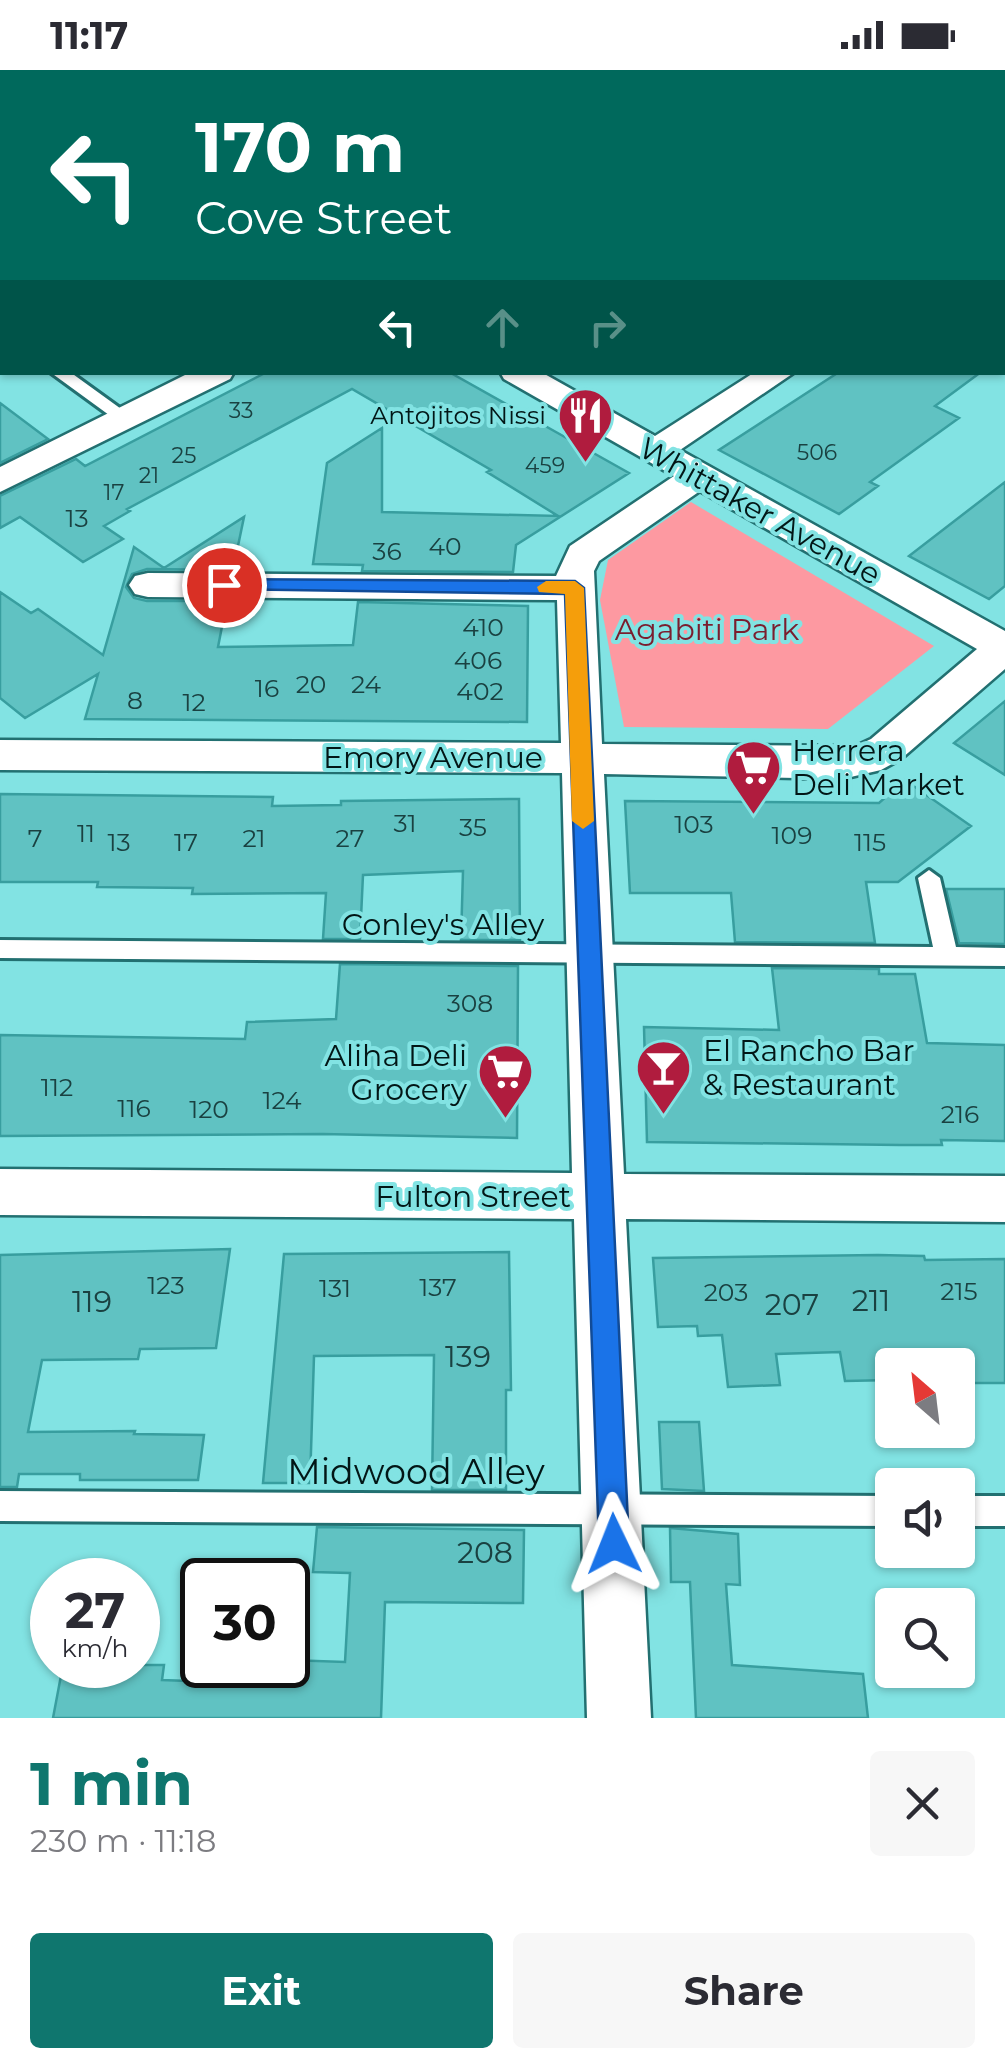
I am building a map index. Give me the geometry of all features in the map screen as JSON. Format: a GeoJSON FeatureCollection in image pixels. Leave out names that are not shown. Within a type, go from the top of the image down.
{"type":"FeatureCollection","features":[{"type":"Feature","properties":{"kind":"street"},"geometry":{"type":"LineString","coordinates":[[0,482],[212,375]]}},
{"type":"Feature","properties":{"kind":"street","name":"Whittaker Avenue"},"geometry":{"type":"LineString","coordinates":[[521,375],[1005,648]]}},
{"type":"Feature","properties":{"kind":"street"},"geometry":{"type":"LineString","coordinates":[[654,452],[774,375]]}},
{"type":"Feature","properties":{"kind":"street"},"geometry":{"type":"LineString","coordinates":[[619,1718],[575,571],[584,554],[697,477]]}},
{"type":"Feature","properties":{"kind":"street"},"geometry":{"type":"LineString","coordinates":[[148,584],[575,588]]}},
{"type":"Feature","properties":{"kind":"street","name":"Emory Avenue"},"geometry":{"type":"LineString","coordinates":[[0,756],[582,758],[842,764],[866,759],[886,749],[1005,648]]}},
{"type":"Feature","properties":{"kind":"street","name":"Fulton Street"},"geometry":{"type":"LineString","coordinates":[[0,1192],[1005,1200]]}},
{"type":"Feature","properties":{"kind":"lane"},"geometry":{"type":"LineString","coordinates":[[62,375],[126,418]]}},
{"type":"Feature","properties":{"kind":"lane"},"geometry":{"type":"LineString","coordinates":[[929,878],[947,957]]}},
{"type":"Feature","properties":{"kind":"lane","name":"Conley's Alley"},"geometry":{"type":"LineString","coordinates":[[0,949],[1005,957]]}},
{"type":"Feature","properties":{"kind":"lane","name":"Midwood Alley"},"geometry":{"type":"LineString","coordinates":[[0,1506],[875,1511]]}},
{"type":"Feature","properties":{"kind":"lane"},"geometry":{"type":"LineString","coordinates":[[975,1511],[1005,1511]]}},
{"type":"Feature","properties":{"kind":"green space","name":"Agabiti Park"},"geometry":{"type":"Polygon","coordinates":[[[691,502],[934,646],[828,729],[624,727],[600,600],[608,560],[691,502]]]}},
{"type":"Feature","properties":{"kind":"building"},"geometry":{"type":"Polygon","coordinates":[[[261,375],[454,375],[629,473],[516,545],[513,572],[362,571],[363,565],[313,564],[327,463],[382,428],[382,512],[558,516],[487,472],[491,470],[352,389],[127,509],[130,511],[104,526],[123,539],[83,562],[20,517],[0,528],[0,496],[76,459],[85,466],[261,375]]]}},
{"type":"Feature","properties":{"kind":"building"},"geometry":{"type":"Polygon","coordinates":[[[834,375],[977,375],[935,406],[959,418],[870,482],[878,486],[839,514],[719,450],[834,375]]]}},
{"type":"Feature","properties":{"kind":"building"},"geometry":{"type":"Polygon","coordinates":[[[0,403],[48,439],[0,463],[0,403]]]}},
{"type":"Feature","properties":{"kind":"building"},"geometry":{"type":"Polygon","coordinates":[[[1005,482],[1005,586],[989,599],[909,556],[1005,482]]]}},
{"type":"Feature","properties":{"kind":"building"},"geometry":{"type":"Polygon","coordinates":[[[244,517],[233,570],[147,569],[132,574],[126,587],[134,598],[147,601],[227,601],[218,647],[353,645],[358,602],[528,606],[527,722],[85,719],[98,674],[25,718],[0,698],[0,592],[31,613],[38,609],[103,655],[134,547],[164,568],[244,517]]]}},
{"type":"Feature","properties":{"kind":"building"},"geometry":{"type":"Polygon","coordinates":[[[1005,701],[1005,775],[954,743],[1005,701]]]}},
{"type":"Feature","properties":{"kind":"building"},"geometry":{"type":"Polygon","coordinates":[[[905,780],[971,826],[898,882],[866,882],[875,943],[735,942],[731,893],[630,893],[625,801],[879,803],[905,780]]]}},
{"type":"Feature","properties":{"kind":"building"},"geometry":{"type":"Polygon","coordinates":[[[0,794],[273,797],[272,806],[341,805],[341,801],[519,799],[520,940],[461,940],[463,871],[363,875],[360,939],[323,939],[326,893],[192,894],[193,888],[97,887],[98,882],[0,882],[0,794]]]}},
{"type":"Feature","properties":{"kind":"building"},"geometry":{"type":"Polygon","coordinates":[[[946,889],[1005,889],[1005,944],[959,943],[946,889]]]}},
{"type":"Feature","properties":{"kind":"building"},"geometry":{"type":"Polygon","coordinates":[[[340,964],[518,966],[517,1138],[322,1134],[0,1136],[0,1035],[245,1039],[247,1022],[336,1019],[340,964]]]}},
{"type":"Feature","properties":{"kind":"building"},"geometry":{"type":"Polygon","coordinates":[[[772,968],[879,969],[879,974],[915,974],[927,1043],[1005,1045],[1005,1141],[941,1140],[942,1145],[647,1142],[644,1027],[779,1030],[772,968]]]}},
{"type":"Feature","properties":{"kind":"building"},"geometry":{"type":"Polygon","coordinates":[[[230,1249],[216,1348],[140,1349],[138,1359],[42,1360],[28,1432],[204,1435],[198,1480],[80,1480],[80,1474],[19,1474],[17,1487],[0,1487],[0,1255],[230,1249]]]}},
{"type":"Feature","properties":{"kind":"building"},"geometry":{"type":"Polygon","coordinates":[[[509,1252],[511,1390],[506,1390],[506,1490],[432,1490],[434,1355],[314,1356],[310,1483],[263,1483],[284,1254],[509,1252]]]}},
{"type":"Feature","properties":{"kind":"building"},"geometry":{"type":"Polygon","coordinates":[[[878,1255],[924,1256],[925,1260],[1005,1259],[1005,1383],[975,1383],[975,1348],[875,1348],[875,1380],[845,1381],[840,1352],[776,1354],[780,1385],[728,1387],[722,1335],[698,1336],[697,1326],[658,1327],[653,1258],[878,1255]]]}},
{"type":"Feature","properties":{"kind":"building"},"geometry":{"type":"Polygon","coordinates":[[[659,1422],[699,1422],[704,1491],[662,1489],[659,1422]]]}},
{"type":"Feature","properties":{"kind":"building"},"geometry":{"type":"Polygon","coordinates":[[[317,1527],[524,1530],[523,1603],[385,1602],[381,1718],[53,1718],[59,1688],[160,1688],[160,1665],[164,1665],[162,1680],[180,1681],[180,1688],[310,1688],[310,1661],[345,1662],[350,1573],[313,1572],[317,1527]]]}},
{"type":"Feature","properties":{"kind":"building"},"geometry":{"type":"Polygon","coordinates":[[[670,1528],[738,1534],[740,1585],[726,1584],[732,1665],[863,1674],[868,1718],[696,1718],[690,1582],[671,1582],[670,1528]]]}},
{"type":"Feature","properties":{"kind":"slow traffic"},"geometry":{"type":"LineString","coordinates":[[546,587],[575,588],[583,821]]}},
{"type":"Feature","properties":{"kind":"place","name":"Antojitos Nissi"},"geometry":{"type":"Point","coordinates":[585,464]}},
{"type":"Feature","properties":{"kind":"place","name":"Herrera Deli Market"},"geometry":{"type":"Point","coordinates":[753,816]}},
{"type":"Feature","properties":{"kind":"place","name":"El Rancho Bar & Restaurant"},"geometry":{"type":"Point","coordinates":[664,1116]}},
{"type":"Feature","properties":{"kind":"place","name":"Aliha Deli Grocery"},"geometry":{"type":"Point","coordinates":[506,1121]}},
{"type":"Feature","properties":{"kind":"route"},"geometry":{"type":"LineString","coordinates":[[224,585],[575,588],[614,1544]]}}]}
